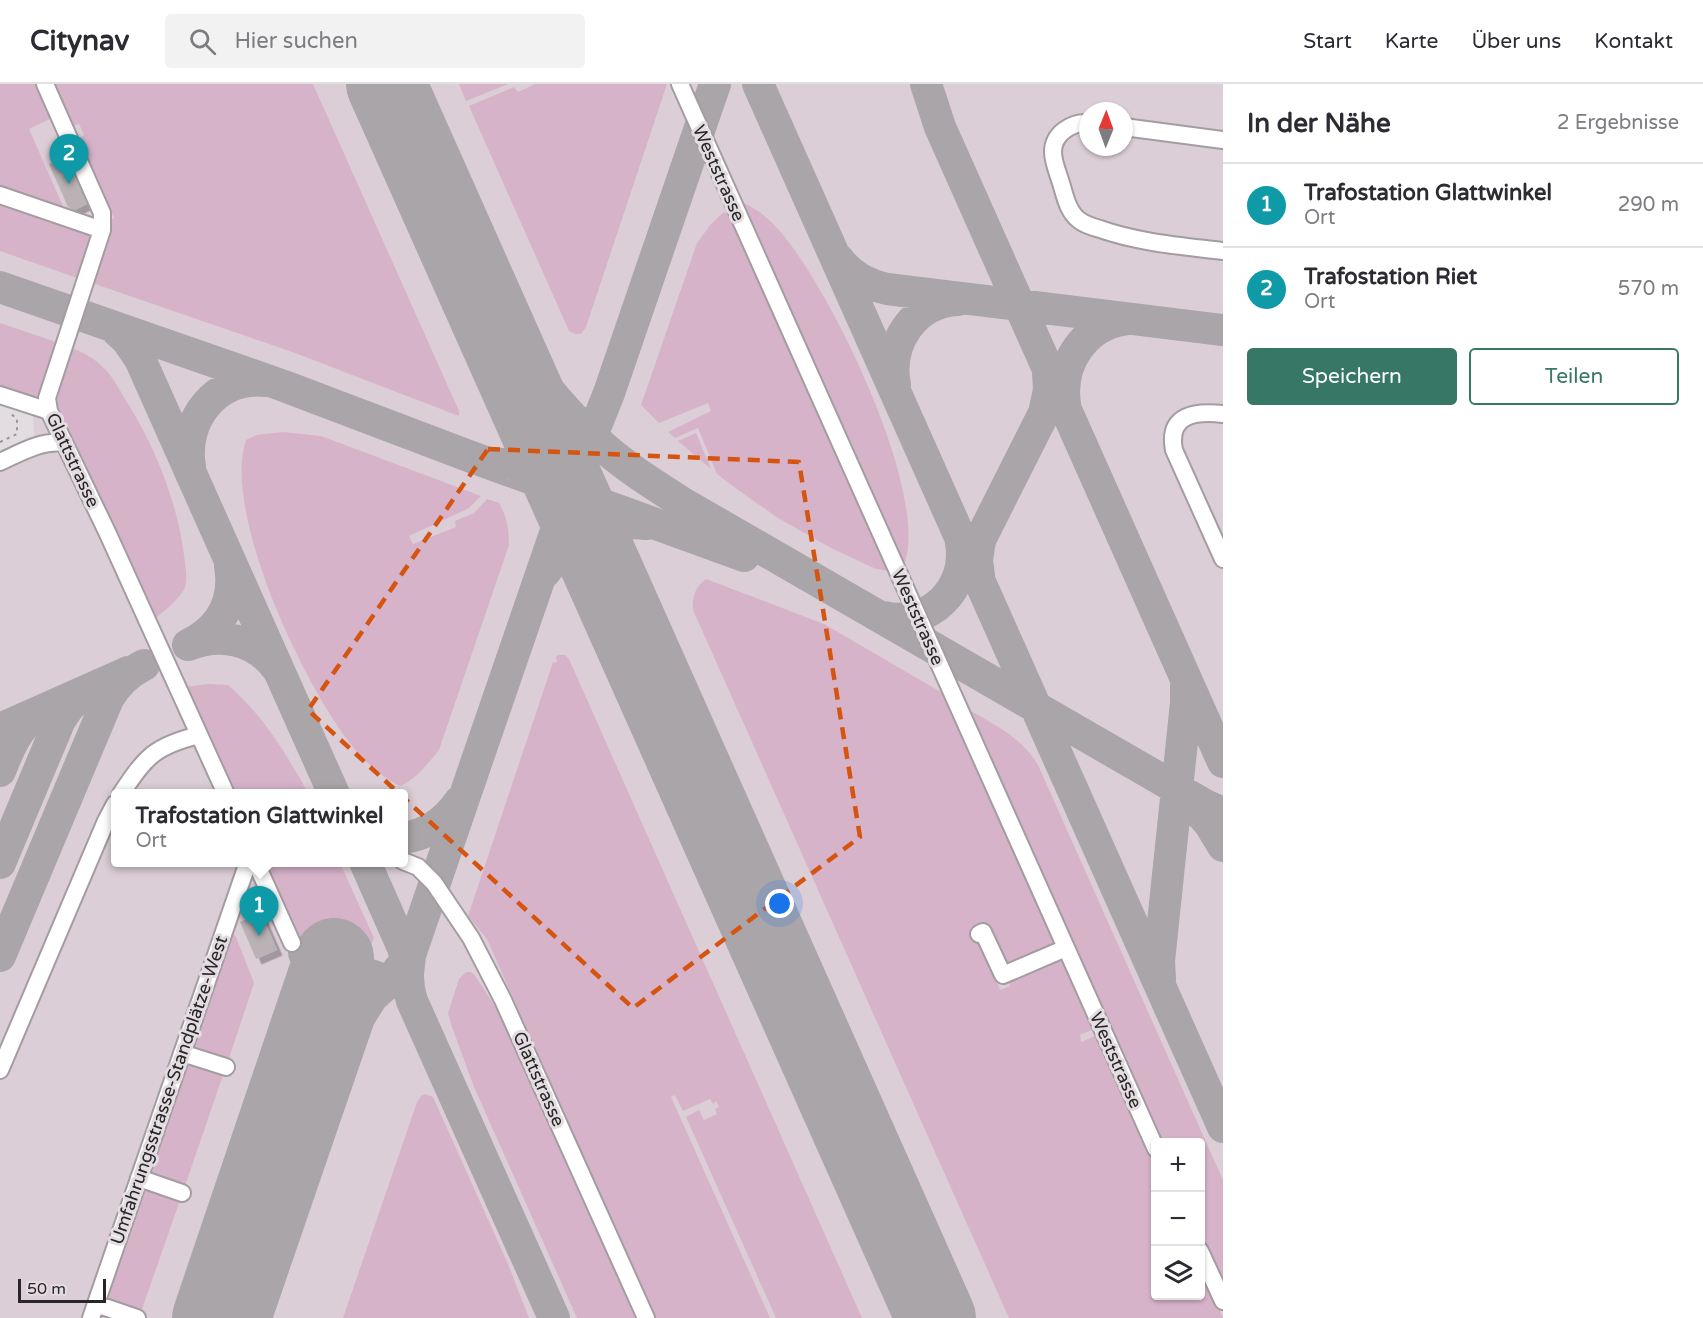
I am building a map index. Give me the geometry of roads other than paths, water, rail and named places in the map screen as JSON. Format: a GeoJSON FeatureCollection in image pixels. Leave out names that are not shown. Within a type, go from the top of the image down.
{"type":"FeatureCollection","features":[{"type":"Feature","properties":{"kind":"lane","name":"Glattstrasse"},"geometry":{"type":"LineString","coordinates":[[45,84],[102,213],[102,230],[47,398],[49,411],[224,789]]}},
{"type":"Feature","properties":{"kind":"lane","name":"Weststrasse"},"geometry":{"type":"LineString","coordinates":[[680,84],[1151,1140]]}},
{"type":"Feature","properties":{"kind":"lane"},"geometry":{"type":"LineString","coordinates":[[1079,124],[1063,131],[1056,140],[1053,150],[1054,161],[1068,204],[1078,219],[1090,226],[1156,243],[1223,251]]}},
{"type":"Feature","properties":{"kind":"lane"},"geometry":{"type":"LineString","coordinates":[[1133,129],[1223,140]]}},
{"type":"Feature","properties":{"kind":"lane"},"geometry":{"type":"LineString","coordinates":[[0,195],[102,230]]}},
{"type":"Feature","properties":{"kind":"lane"},"geometry":{"type":"LineString","coordinates":[[3,403],[49,411]]}},
{"type":"Feature","properties":{"kind":"lane"},"geometry":{"type":"LineString","coordinates":[[1223,414],[1203,412],[1186,417],[1175,428],[1173,439],[1174,450],[1223,559]]}},
{"type":"Feature","properties":{"kind":"lane"},"geometry":{"type":"LineString","coordinates":[[0,462],[41,444],[64,443]]}},
{"type":"Feature","properties":{"kind":"lane"},"geometry":{"type":"LineString","coordinates":[[125,789],[140,766],[156,751],[169,744],[199,735]]}},
{"type":"Feature","properties":{"kind":"lane"},"geometry":{"type":"LineString","coordinates":[[0,1070],[111,812]]}},
{"type":"Feature","properties":{"kind":"lane","name":"Glattstrasse"},"geometry":{"type":"LineString","coordinates":[[408,863],[418,867],[434,883],[471,938],[485,964],[645,1318]]}},
{"type":"Feature","properties":{"kind":"lane","name":"Umfahrungsstrasse-Standplätze-West"},"geometry":{"type":"LineString","coordinates":[[93,1311],[246,867]]}},
{"type":"Feature","properties":{"kind":"lane"},"geometry":{"type":"LineString","coordinates":[[258,867],[292,943]]}},
{"type":"Feature","properties":{"kind":"lane"},"geometry":{"type":"LineString","coordinates":[[979,934],[983,932],[1002,979],[1065,948]]}},
{"type":"Feature","properties":{"kind":"lane"},"geometry":{"type":"LineString","coordinates":[[182,1053],[226,1067]]}},
{"type":"Feature","properties":{"kind":"lane"},"geometry":{"type":"LineString","coordinates":[[139,1178],[183,1193]]}},
{"type":"Feature","properties":{"kind":"lane"},"geometry":{"type":"LineString","coordinates":[[1205,1262],[1223,1301]]}},
{"type":"Feature","properties":{"kind":"lane"},"geometry":{"type":"LineString","coordinates":[[93,1311],[137,1318]]}},
{"type":"Feature","properties":{"kind":"place","name":"Trafostation Riet"},"geometry":{"type":"Point","coordinates":[69,184]}},
{"type":"Feature","properties":{"kind":"place","name":"Trafostation Glattwinkel"},"geometry":{"type":"Point","coordinates":[259,936]}}]}
